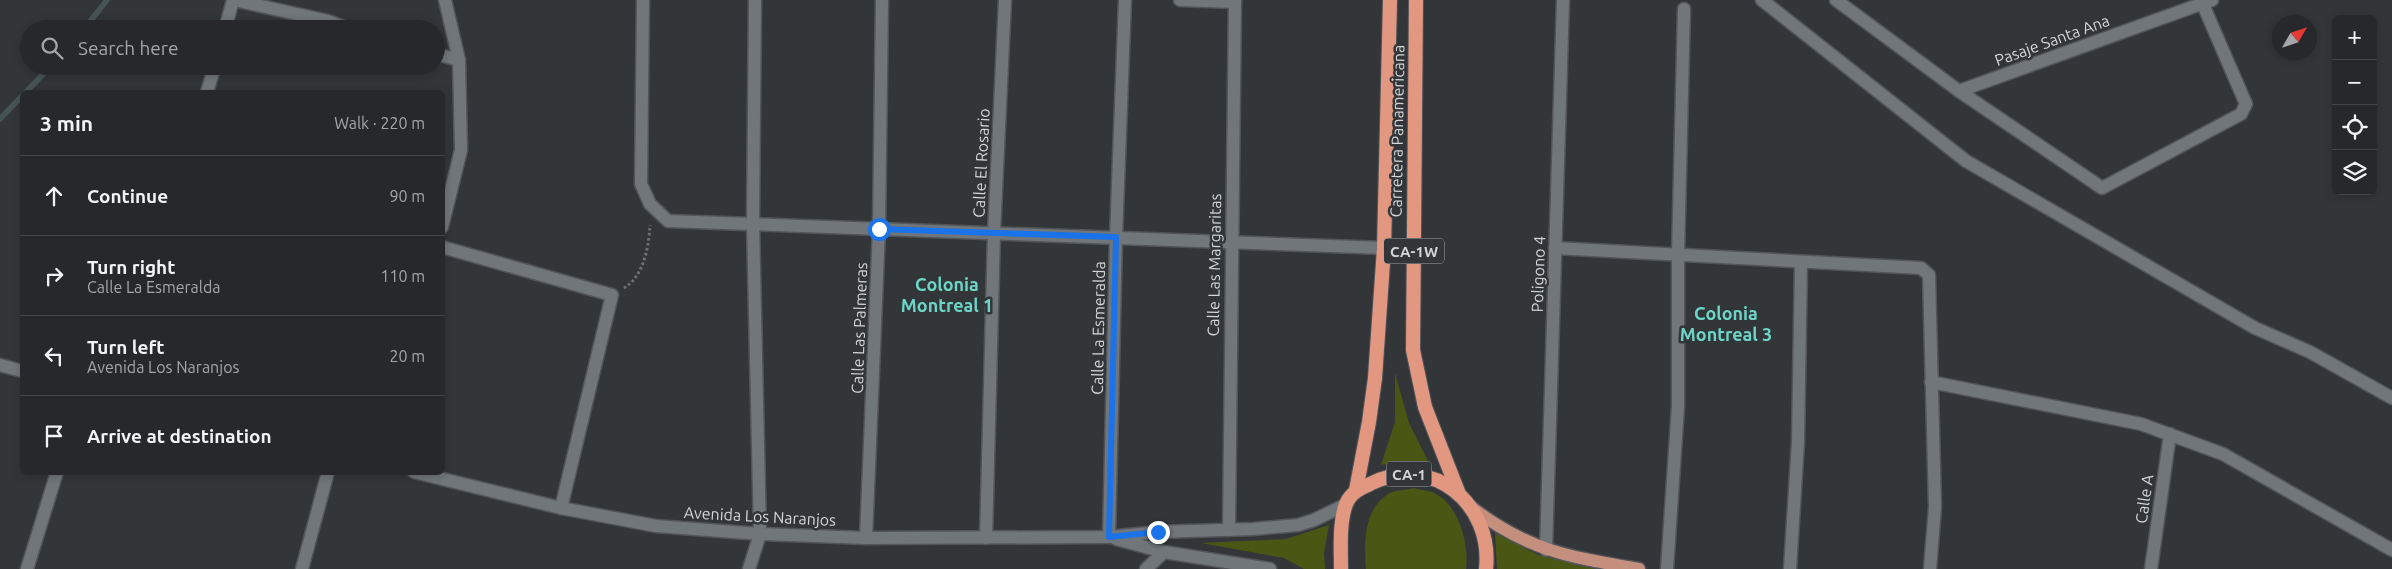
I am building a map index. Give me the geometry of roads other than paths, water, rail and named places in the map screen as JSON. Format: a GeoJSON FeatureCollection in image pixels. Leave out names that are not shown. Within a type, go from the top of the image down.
{"type":"FeatureCollection","features":[{"type":"Feature","properties":{"kind":"highway","name":"Carretera Panamericana"},"geometry":{"type":"LineString","coordinates":[[1356,490],[1370,422],[1375,378],[1384,248],[1390,0]]}},
{"type":"Feature","properties":{"kind":"highway","name":"Carretera Panamericana"},"geometry":{"type":"LineString","coordinates":[[1416,0],[1413,350],[1425,407],[1464,500]]}},
{"type":"Feature","properties":{"kind":"highway","name":"CA-1"},"geometry":{"type":"LineString","coordinates":[[1356,490],[1378,480],[1412,473],[1430,476],[1446,484],[1464,500],[1479,522],[1485,540],[1486,569]]}},
{"type":"Feature","properties":{"kind":"highway"},"geometry":{"type":"LineString","coordinates":[[1341,569],[1346,504],[1356,490]]}},
{"type":"Feature","properties":{"kind":"main road"},"geometry":{"type":"LineString","coordinates":[[1464,500],[1515,536],[1546,550],[1578,559],[1639,569]]}},
{"type":"Feature","properties":{"kind":"street"},"geometry":{"type":"LineString","coordinates":[[227,20],[233,0],[323,20]]}},
{"type":"Feature","properties":{"kind":"street"},"geometry":{"type":"LineString","coordinates":[[445,0],[459,60],[461,150],[445,214]]}},
{"type":"Feature","properties":{"kind":"street"},"geometry":{"type":"LineString","coordinates":[[643,0],[641,184],[650,204],[668,221],[1384,248]]}},
{"type":"Feature","properties":{"kind":"street"},"geometry":{"type":"LineString","coordinates":[[750,569],[760,534],[753,224],[755,0]]}},
{"type":"Feature","properties":{"kind":"street","name":"Calle Las Palmeras"},"geometry":{"type":"LineString","coordinates":[[866,538],[879,229],[882,0]]}},
{"type":"Feature","properties":{"kind":"street","name":"Calle El Rosario"},"geometry":{"type":"LineString","coordinates":[[986,538],[994,233],[1005,0]]}},
{"type":"Feature","properties":{"kind":"street","name":"Calle La Esmeralda"},"geometry":{"type":"LineString","coordinates":[[1109,537],[1116,237],[1125,0]]}},
{"type":"Feature","properties":{"kind":"street"},"geometry":{"type":"LineString","coordinates":[[1180,0],[1234,1]]}},
{"type":"Feature","properties":{"kind":"street","name":"Poligono 4"},"geometry":{"type":"LineString","coordinates":[[1546,550],[1563,0]]}},
{"type":"Feature","properties":{"kind":"street"},"geometry":{"type":"LineString","coordinates":[[1762,0],[1966,161],[2254,328],[2310,352],[2392,398]]}},
{"type":"Feature","properties":{"kind":"street"},"geometry":{"type":"LineString","coordinates":[[1836,0],[1959,91],[2102,188],[2241,114],[2246,104],[2206,1]]}},
{"type":"Feature","properties":{"kind":"street","name":"Calle Las Margaritas"},"geometry":{"type":"LineString","coordinates":[[1229,530],[1230,241],[1234,1]]}},
{"type":"Feature","properties":{"kind":"street","name":"Pasaje Santa Ana"},"geometry":{"type":"LineString","coordinates":[[1959,91],[2206,1]]}},
{"type":"Feature","properties":{"kind":"street"},"geometry":{"type":"LineString","coordinates":[[1667,569],[1678,406],[1678,254],[1684,9]]}},
{"type":"Feature","properties":{"kind":"street"},"geometry":{"type":"LineString","coordinates":[[445,56],[459,60]]}},
{"type":"Feature","properties":{"kind":"street"},"geometry":{"type":"LineString","coordinates":[[209,90],[213,75]]}},
{"type":"Feature","properties":{"kind":"street"},"geometry":{"type":"LineString","coordinates":[[445,248],[612,295],[561,508]]}},
{"type":"Feature","properties":{"kind":"street"},"geometry":{"type":"LineString","coordinates":[[1555,248],[1921,268],[1929,275],[1935,507],[1930,569]]}},
{"type":"Feature","properties":{"kind":"street"},"geometry":{"type":"LineString","coordinates":[[1790,569],[1798,442],[1801,262]]}},
{"type":"Feature","properties":{"kind":"street"},"geometry":{"type":"LineString","coordinates":[[0,365],[20,370]]}},
{"type":"Feature","properties":{"kind":"street"},"geometry":{"type":"LineString","coordinates":[[1931,382],[2141,424],[2170,434],[2223,454],[2392,550]]}},
{"type":"Feature","properties":{"kind":"street","name":"Calle A"},"geometry":{"type":"LineString","coordinates":[[2151,569],[2170,434]]}},
{"type":"Feature","properties":{"kind":"street"},"geometry":{"type":"LineString","coordinates":[[27,569],[56,475]]}},
{"type":"Feature","properties":{"kind":"street"},"geometry":{"type":"LineString","coordinates":[[302,569],[327,475]]}},
{"type":"Feature","properties":{"kind":"street","name":"Avenida Los Naranjos"},"geometry":{"type":"LineString","coordinates":[[426,475],[561,508],[656,526],[760,534],[866,538],[1109,537],[1158,532],[1229,530],[1298,525],[1314,520],[1346,504]]}},
{"type":"Feature","properties":{"kind":"street","name":"Avenida Los Naranjos"},"geometry":{"type":"LineString","coordinates":[[1109,537],[1156,563],[1270,569]]}},
{"type":"Feature","properties":{"kind":"waterway"},"geometry":{"type":"LineString","coordinates":[[91,20],[107,0]]}},
{"type":"Feature","properties":{"kind":"waterway"},"geometry":{"type":"LineString","coordinates":[[28,90],[42,75]]}},
{"type":"Feature","properties":{"kind":"waterway"},"geometry":{"type":"LineString","coordinates":[[0,119],[20,98]]}},
{"type":"Feature","properties":{"kind":"district","name":"Colonia Montreal 1"},"geometry":{"type":"Point","coordinates":[947,294]}},
{"type":"Feature","properties":{"kind":"district","name":"Colonia Montreal 3"},"geometry":{"type":"Point","coordinates":[1726,323]}}]}
